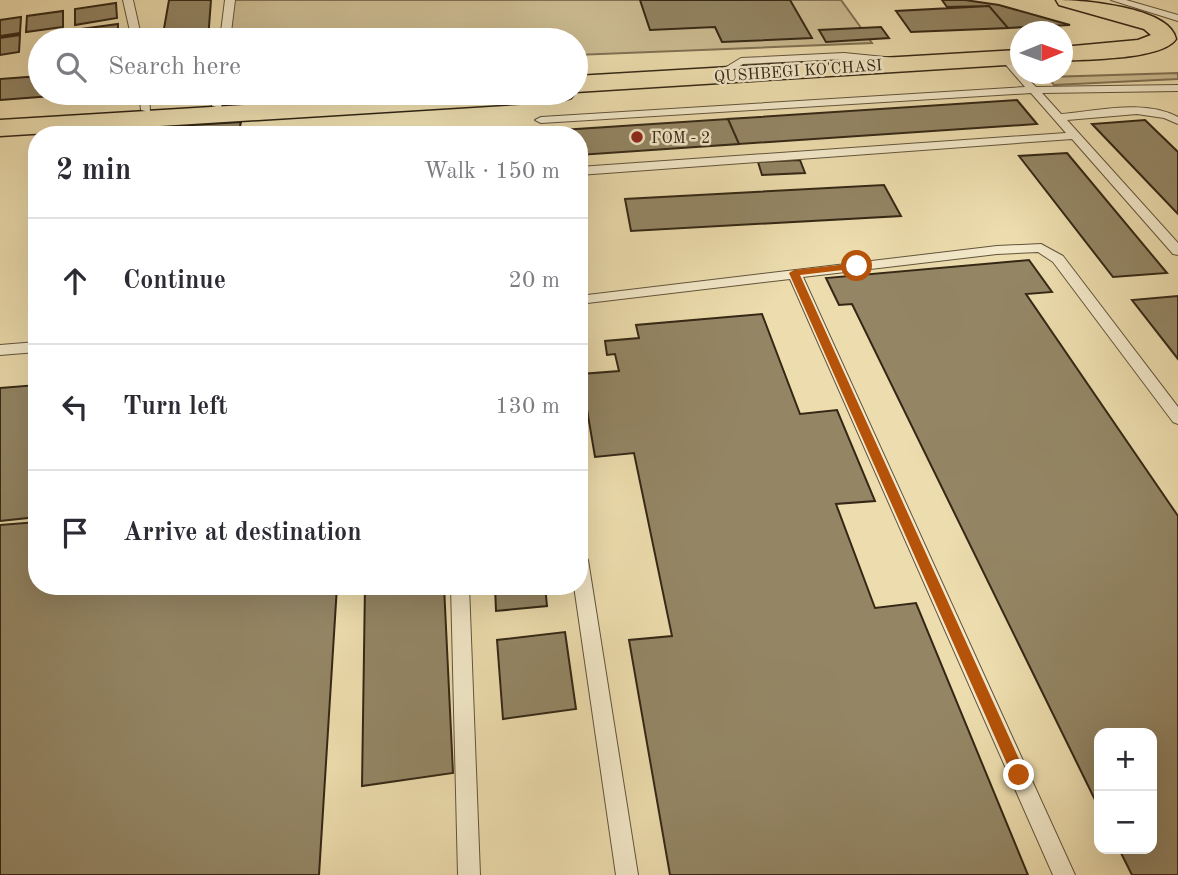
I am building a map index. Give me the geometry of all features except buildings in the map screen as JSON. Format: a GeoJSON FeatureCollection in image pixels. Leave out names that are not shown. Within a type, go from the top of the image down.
{"type":"FeatureCollection","features":[{"type":"Feature","properties":{"kind":"main road"},"geometry":{"type":"LineString","coordinates":[[1067,0],[1139,8],[1164,36],[1162,41],[1154,45],[1073,53]]}},
{"type":"Feature","properties":{"kind":"main road"},"geometry":{"type":"LineString","coordinates":[[1078,0],[1178,28]]}},
{"type":"Feature","properties":{"kind":"main road"},"geometry":{"type":"LineString","coordinates":[[1073,62],[1178,57]]}},
{"type":"Feature","properties":{"kind":"main road","name":"QUSHBEGI KO'CHASI"},"geometry":{"type":"LineString","coordinates":[[588,83],[918,63],[1010,62]]}},
{"type":"Feature","properties":{"kind":"main road","name":"QUSHBEGI KO'CHASI"},"geometry":{"type":"LineString","coordinates":[[588,91],[1010,62]]}},
{"type":"Feature","properties":{"kind":"main road"},"geometry":{"type":"LineString","coordinates":[[0,128],[85,118],[134,105]]}},
{"type":"Feature","properties":{"kind":"main road"},"geometry":{"type":"LineString","coordinates":[[0,120],[333,105]]}},
{"type":"Feature","properties":{"kind":"lane"},"geometry":{"type":"LineString","coordinates":[[128,0],[134,28]]}},
{"type":"Feature","properties":{"kind":"lane"},"geometry":{"type":"LineString","coordinates":[[226,28],[230,0]]}},
{"type":"Feature","properties":{"kind":"lane"},"geometry":{"type":"LineString","coordinates":[[1116,0],[1139,8],[1178,14]]}},
{"type":"Feature","properties":{"kind":"lane"},"geometry":{"type":"LineString","coordinates":[[1029,84],[1072,136],[1178,251]]}},
{"type":"Feature","properties":{"kind":"lane"},"geometry":{"type":"LineString","coordinates":[[541,120],[1032,90],[1178,88]]}},
{"type":"Feature","properties":{"kind":"lane"},"geometry":{"type":"LineString","coordinates":[[1057,118],[1147,111],[1162,113],[1178,121]]}},
{"type":"Feature","properties":{"kind":"lane"},"geometry":{"type":"LineString","coordinates":[[588,170],[1072,136]]}},
{"type":"Feature","properties":{"kind":"lane"},"geometry":{"type":"LineString","coordinates":[[588,299],[997,250],[1045,249],[1058,259],[1178,418]]}},
{"type":"Feature","properties":{"kind":"lane"},"geometry":{"type":"LineString","coordinates":[[794,273],[1064,875]]}},
{"type":"Feature","properties":{"kind":"lane"},"geometry":{"type":"LineString","coordinates":[[0,350],[28,348]]}},
{"type":"Feature","properties":{"kind":"lane"},"geometry":{"type":"LineString","coordinates":[[460,595],[469,875]]}},
{"type":"Feature","properties":{"kind":"lane"},"geometry":{"type":"LineString","coordinates":[[584,595],[627,875]]}},
{"type":"Feature","properties":{"kind":"shaded area"},"geometry":{"type":"Polygon","coordinates":[[[234,0],[841,0],[872,43],[588,55],[588,28],[230,28],[234,0]]]}},
{"type":"Feature","properties":{"kind":"shaded area"},"geometry":{"type":"Polygon","coordinates":[[[1178,73],[1178,79],[1054,85],[1053,84],[1073,84],[1073,76],[1178,73]]]}},
{"type":"Feature","properties":{"kind":"place","name":"ГОМ - 2"},"geometry":{"type":"Point","coordinates":[637,137]}},
{"type":"Feature","properties":{"kind":"route"},"geometry":{"type":"LineString","coordinates":[[857,266],[794,273],[1019,775]]}}]}
